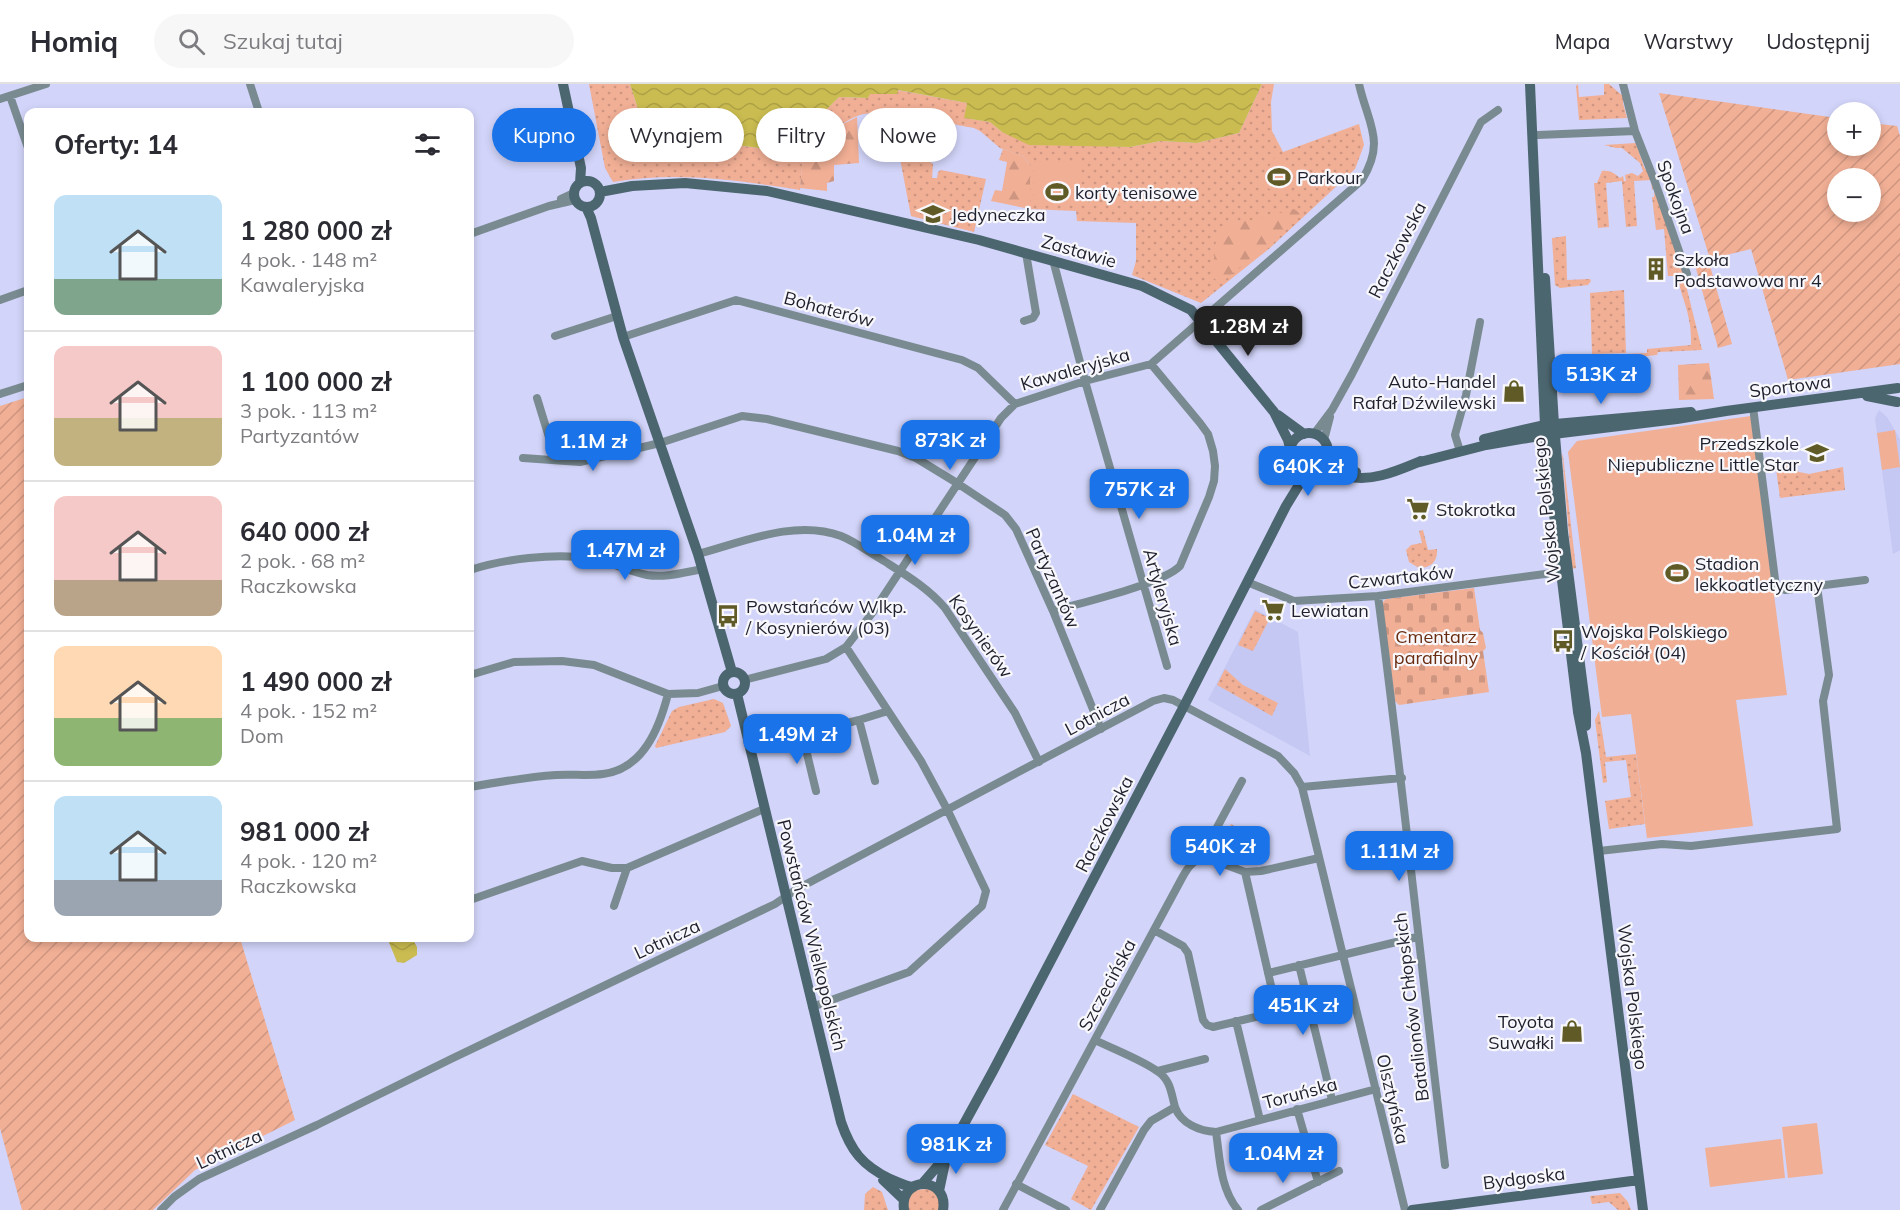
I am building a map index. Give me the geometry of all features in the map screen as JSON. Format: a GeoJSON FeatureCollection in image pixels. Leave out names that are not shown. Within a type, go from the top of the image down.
{"type":"FeatureCollection","features":[{"type":"Feature","properties":{"kind":"street"},"geometry":{"type":"LineString","coordinates":[[0,99],[46,84]]}},
{"type":"Feature","properties":{"kind":"street"},"geometry":{"type":"LineString","coordinates":[[250,84],[258,108]]}},
{"type":"Feature","properties":{"kind":"street"},"geometry":{"type":"LineString","coordinates":[[563,84],[586,190],[598,200],[590,206],[580,205],[586,190]]}},
{"type":"Feature","properties":{"kind":"street"},"geometry":{"type":"LineString","coordinates":[[1359,84],[1375,142],[1372,160],[1362,180],[1200,321],[1274,412],[1288,440],[1294,465],[1304,471],[1315,470],[1349,477],[1374,476]]}},
{"type":"Feature","properties":{"kind":"street","name":"Wojska Polskiego"},"geometry":{"type":"LineString","coordinates":[[1533,84],[1530,102],[1560,572],[1599,851],[1643,1210]]}},
{"type":"Feature","properties":{"kind":"street","name":"Wojska Polskiego"},"geometry":{"type":"LineString","coordinates":[[1533,84],[1538,135],[1550,430],[1586,711],[1586,753]]}},
{"type":"Feature","properties":{"kind":"street","name":"Spokojna"},"geometry":{"type":"LineString","coordinates":[[1623,84],[1635,131],[1686,274]]}},
{"type":"Feature","properties":{"kind":"street"},"geometry":{"type":"LineString","coordinates":[[10,96],[24,136]]}},
{"type":"Feature","properties":{"kind":"street","name":"Raczkowska"},"geometry":{"type":"LineString","coordinates":[[1324,440],[1332,410],[1481,122],[1498,110]]}},
{"type":"Feature","properties":{"kind":"street"},"geometry":{"type":"LineString","coordinates":[[1538,135],[1635,131]]}},
{"type":"Feature","properties":{"kind":"street","name":"Zastawie"},"geometry":{"type":"LineString","coordinates":[[474,233],[549,206],[586,190],[685,183],[766,191],[1026,253],[1142,286],[1191,310],[1200,321]]}},
{"type":"Feature","properties":{"kind":"street"},"geometry":{"type":"LineString","coordinates":[[590,206],[591,218],[623,337],[703,569],[732,672]]}},
{"type":"Feature","properties":{"kind":"street"},"geometry":{"type":"LineString","coordinates":[[1024,321],[1033,318],[1036,313],[1026,253]]}},
{"type":"Feature","properties":{"kind":"street","name":"Artyleryjska"},"geometry":{"type":"LineString","coordinates":[[1053,260],[1085,381],[1167,666]]}},
{"type":"Feature","properties":{"kind":"street"},"geometry":{"type":"LineString","coordinates":[[0,300],[24,291]]}},
{"type":"Feature","properties":{"kind":"street","name":"Bohaterów"},"geometry":{"type":"LineString","coordinates":[[623,337],[736,300],[962,360],[978,368],[1015,404]]}},
{"type":"Feature","properties":{"kind":"street"},"geometry":{"type":"LineString","coordinates":[[555,336],[617,316]]}},
{"type":"Feature","properties":{"kind":"street","name":"Kawaleryjska"},"geometry":{"type":"LineString","coordinates":[[744,680],[826,659],[846,647],[873,612],[1001,418],[1015,404],[1085,381],[1151,364],[1200,321]]}},
{"type":"Feature","properties":{"kind":"street"},"geometry":{"type":"LineString","coordinates":[[1459,449],[1455,435],[1466,395],[1480,322]]}},
{"type":"Feature","properties":{"kind":"street"},"geometry":{"type":"LineString","coordinates":[[1053,611],[1144,584],[1175,572],[1180,566],[1209,498],[1215,466],[1209,434],[1151,364]]}},
{"type":"Feature","properties":{"kind":"street"},"geometry":{"type":"LineString","coordinates":[[0,394],[24,386]]}},
{"type":"Feature","properties":{"kind":"street"},"geometry":{"type":"LineString","coordinates":[[1898,405],[1899,387]]}},
{"type":"Feature","properties":{"kind":"street","name":"Sportowa"},"geometry":{"type":"LineString","coordinates":[[1374,476],[1459,449],[1550,430],[1676,412],[1726,411],[1873,394],[1899,387]]}},
{"type":"Feature","properties":{"kind":"street","name":"Sportowa"},"geometry":{"type":"LineString","coordinates":[[1873,394],[1898,405]]}},
{"type":"Feature","properties":{"kind":"street"},"geometry":{"type":"LineString","coordinates":[[537,398],[556,460]]}},
{"type":"Feature","properties":{"kind":"street"},"geometry":{"type":"LineString","coordinates":[[1753,407],[1776,587],[1785,590],[1865,580]]}},
{"type":"Feature","properties":{"kind":"street","name":"Raczkowska"},"geometry":{"type":"LineString","coordinates":[[1309,434],[1332,410]]}},
{"type":"Feature","properties":{"kind":"street"},"geometry":{"type":"LineString","coordinates":[[1274,412],[1309,434],[1324,440],[1328,456],[1337,464],[1349,470],[1374,476]]}},
{"type":"Feature","properties":{"kind":"street","name":"Partyzantów"},"geometry":{"type":"LineString","coordinates":[[523,458],[580,462],[660,443],[742,416],[754,416],[898,451],[916,458],[1005,515],[1016,529],[1053,611],[1101,729]]}},
{"type":"Feature","properties":{"kind":"street"},"geometry":{"type":"LineString","coordinates":[[1290,448],[1295,439],[1309,434]]}},
{"type":"Feature","properties":{"kind":"street"},"geometry":{"type":"LineString","coordinates":[[1315,470],[1328,456]]}},
{"type":"Feature","properties":{"kind":"street","name":"Raczkowska"},"geometry":{"type":"LineString","coordinates":[[1286,506],[1294,465]]}},
{"type":"Feature","properties":{"kind":"street","name":"Raczkowska"},"geometry":{"type":"LineString","coordinates":[[904,1205],[905,1195],[947,1155],[1184,706],[1286,506],[1301,481],[1315,470]]}},
{"type":"Feature","properties":{"kind":"street","name":"Kosynierów"},"geometry":{"type":"LineString","coordinates":[[698,554],[788,530],[809,529],[844,537],[900,571],[933,594],[945,608],[1015,713],[1039,762]]}},
{"type":"Feature","properties":{"kind":"street"},"geometry":{"type":"LineString","coordinates":[[474,569],[487,564],[536,558],[588,558],[609,562],[647,575],[665,575],[703,569]]}},
{"type":"Feature","properties":{"kind":"street","name":"Czwartaków"},"geometry":{"type":"LineString","coordinates":[[1247,582],[1294,602],[1378,596],[1560,572]]}},
{"type":"Feature","properties":{"kind":"street"},"geometry":{"type":"LineString","coordinates":[[1599,851],[1662,844],[1691,846],[1837,829],[1823,701],[1829,675],[1817,586]]}},
{"type":"Feature","properties":{"kind":"street","name":"Batalionów Chłopskich"},"geometry":{"type":"LineString","coordinates":[[1378,596],[1402,778],[1417,937],[1445,1165]]}},
{"type":"Feature","properties":{"kind":"street"},"geometry":{"type":"LineString","coordinates":[[812,1007],[909,972],[982,906],[986,896],[984,885],[921,760],[846,647]]}},
{"type":"Feature","properties":{"kind":"street"},"geometry":{"type":"LineString","coordinates":[[474,674],[514,662],[562,661],[594,665],[668,694],[698,693],[723,686]]}},
{"type":"Feature","properties":{"kind":"street"},"geometry":{"type":"LineString","coordinates":[[732,672],[740,674],[744,680],[743,690],[737,694],[727,692],[723,686],[724,677],[732,672]]}},
{"type":"Feature","properties":{"kind":"street"},"geometry":{"type":"LineString","coordinates":[[474,786],[556,775],[602,774],[620,770],[644,751],[665,707],[668,694]]}},
{"type":"Feature","properties":{"kind":"street","name":"Powstańców Wielkopolskich"},"geometry":{"type":"LineString","coordinates":[[737,694],[834,1099],[845,1134],[857,1155],[877,1173],[905,1186],[931,1185],[939,1191]]}},
{"type":"Feature","properties":{"kind":"street","name":"Lotnicza"},"geometry":{"type":"LineString","coordinates":[[161,1210],[174,1197],[199,1179],[786,898],[797,889],[1159,699],[1173,700],[1184,706]]}},
{"type":"Feature","properties":{"kind":"street","name":"Olsztyńska"},"geometry":{"type":"LineString","coordinates":[[1184,706],[1278,756],[1287,763],[1302,787],[1405,1210]]}},
{"type":"Feature","properties":{"kind":"street"},"geometry":{"type":"LineString","coordinates":[[750,747],[888,711]]}},
{"type":"Feature","properties":{"kind":"street"},"geometry":{"type":"LineString","coordinates":[[859,720],[875,781]]}},
{"type":"Feature","properties":{"kind":"street"},"geometry":{"type":"LineString","coordinates":[[802,733],[816,791]]}},
{"type":"Feature","properties":{"kind":"street"},"geometry":{"type":"LineString","coordinates":[[1302,787],[1402,778]]}},
{"type":"Feature","properties":{"kind":"street","name":"Szczecińska"},"geometry":{"type":"LineString","coordinates":[[1003,1210],[1190,864],[1205,857],[1207,846],[1242,780]]}},
{"type":"Feature","properties":{"kind":"street"},"geometry":{"type":"LineString","coordinates":[[474,899],[582,861],[612,868],[627,868],[764,809]]}},
{"type":"Feature","properties":{"kind":"street"},"geometry":{"type":"LineString","coordinates":[[1205,857],[1245,872],[1262,871],[1319,858]]}},
{"type":"Feature","properties":{"kind":"street"},"geometry":{"type":"LineString","coordinates":[[614,906],[627,868]]}},
{"type":"Feature","properties":{"kind":"street"},"geometry":{"type":"LineString","coordinates":[[1154,930],[1183,946],[1188,953],[1203,1020],[1207,1025],[1213,1027],[1268,1014],[1273,1010],[1275,1003],[1245,872]]}},
{"type":"Feature","properties":{"kind":"street"},"geometry":{"type":"LineString","coordinates":[[1268,973],[1417,937]]}},
{"type":"Feature","properties":{"kind":"street"},"geometry":{"type":"LineString","coordinates":[[1299,965],[1332,1100]]}},
{"type":"Feature","properties":{"kind":"street"},"geometry":{"type":"LineString","coordinates":[[1236,1021],[1260,1120]]}},
{"type":"Feature","properties":{"kind":"street"},"geometry":{"type":"LineString","coordinates":[[1095,1040],[1158,1071],[1169,1082],[1175,1107],[1187,1123],[1216,1132],[1226,1189],[1238,1210]]}},
{"type":"Feature","properties":{"kind":"street"},"geometry":{"type":"LineString","coordinates":[[1158,1071],[1205,1059]]}},
{"type":"Feature","properties":{"kind":"street","name":"Toruńska"},"geometry":{"type":"LineString","coordinates":[[1216,1132],[1376,1089]]}},
{"type":"Feature","properties":{"kind":"street"},"geometry":{"type":"LineString","coordinates":[[1100,1210],[1143,1130],[1151,1121],[1175,1107]]}},
{"type":"Feature","properties":{"kind":"street"},"geometry":{"type":"LineString","coordinates":[[1297,1109],[1318,1182]]}},
{"type":"Feature","properties":{"kind":"street","name":"Raczkowska"},"geometry":{"type":"LineString","coordinates":[[939,1191],[947,1155]]}},
{"type":"Feature","properties":{"kind":"street"},"geometry":{"type":"LineString","coordinates":[[1261,1210],[1339,1172]]}},
{"type":"Feature","properties":{"kind":"street","name":"Powstańców Wielkopolskich"},"geometry":{"type":"LineString","coordinates":[[877,1173],[904,1205]]}},
{"type":"Feature","properties":{"kind":"street","name":"Bydgoska"},"geometry":{"type":"LineString","coordinates":[[1412,1210],[1639,1180]]}},
{"type":"Feature","properties":{"kind":"street"},"geometry":{"type":"LineString","coordinates":[[1016,1184],[1066,1210]]}},
{"type":"Feature","properties":{"kind":"street"},"geometry":{"type":"LineString","coordinates":[[939,1191],[944,1206],[954,1210]]}},
{"type":"Feature","properties":{"kind":"shaded area"},"geometry":{"type":"Polygon","coordinates":[[[1879,410],[1887,417],[1900,439],[1900,550],[1893,554],[1875,418],[1879,410]]]}},
{"type":"Feature","properties":{"kind":"shaded area"},"geometry":{"type":"Polygon","coordinates":[[[1255,609],[1298,632],[1310,756],[1208,700],[1255,609]]]}},
{"type":"Feature","properties":{"kind":"green space"},"geometry":{"type":"Polygon","coordinates":[[[589,84],[630,84],[638,108],[608,108],[608,162],[744,162],[744,146],[756,148],[756,162],[802,162],[800,190],[730,180],[684,177],[613,182],[605,168],[596,121],[596,108],[594,108],[589,84]]]}},
{"type":"Feature","properties":{"kind":"green space"},"geometry":{"type":"Polygon","coordinates":[[[1262,84],[1274,84],[1271,102],[1272,131],[1283,152],[1359,124],[1364,145],[1355,169],[1270,248],[1201,303],[1132,275],[1136,261],[1136,223],[1077,221],[1076,211],[1030,209],[1030,165],[1023,156],[1000,148],[980,131],[957,125],[957,108],[858,108],[858,116],[846,122],[846,108],[828,108],[839,97],[868,98],[869,94],[897,94],[897,90],[967,103],[965,118],[990,122],[1002,132],[1087,145],[1130,147],[1161,141],[1197,143],[1239,133],[1262,84]]]}},
{"type":"Feature","properties":{"kind":"green space"},"geometry":{"type":"Polygon","coordinates":[[[1578,84],[1579,97],[1604,95],[1604,84],[1609,84],[1624,97],[1623,103],[1627,118],[1579,120],[1576,86],[1578,84]]]}},
{"type":"Feature","properties":{"kind":"green space"},"geometry":{"type":"Polygon","coordinates":[[[1659,93],[1827,117],[1827,156],[1881,156],[1881,124],[1897,126],[1900,136],[1900,364],[1788,380],[1751,249],[1710,259],[1659,93]]]}},
{"type":"Feature","properties":{"kind":"green space"},"geometry":{"type":"Polygon","coordinates":[[[857,117],[859,163],[834,165],[834,181],[827,183],[827,191],[800,188],[802,162],[846,162],[846,122],[857,117]]]}},
{"type":"Feature","properties":{"kind":"green space"},"geometry":{"type":"Polygon","coordinates":[[[1636,143],[1644,167],[1650,175],[1654,186],[1652,190],[1651,180],[1634,181],[1637,226],[1626,227],[1622,181],[1606,183],[1609,227],[1598,228],[1594,183],[1597,183],[1602,171],[1612,172],[1620,178],[1623,176],[1626,181],[1625,175],[1632,173],[1638,176],[1643,171],[1640,163],[1622,148],[1604,145],[1636,143]]]}},
{"type":"Feature","properties":{"kind":"green space"},"geometry":{"type":"Polygon","coordinates":[[[1003,149],[1023,156],[1030,165],[1030,209],[991,201],[995,190],[1002,191],[1007,162],[999,160],[1003,149]]]}},
{"type":"Feature","properties":{"kind":"green space","name":"Parkour"},"geometry":{"type":"Polygon","coordinates":[[[1276,156],[1298,171],[1281,197],[1259,182],[1276,156]]]}},
{"type":"Feature","properties":{"kind":"green space"},"geometry":{"type":"Polygon","coordinates":[[[901,162],[930,162],[933,164],[932,178],[937,178],[941,170],[986,179],[974,232],[911,216],[901,162]]]}},
{"type":"Feature","properties":{"kind":"green space","name":"korty tenisowe"},"geometry":{"type":"Polygon","coordinates":[[[1079,162],[1080,205],[1034,205],[1034,163],[1079,162]]]}},
{"type":"Feature","properties":{"kind":"green space"},"geometry":{"type":"Polygon","coordinates":[[[1655,189],[1680,261],[1702,350],[1658,352],[1657,355],[1603,360],[1603,355],[1647,353],[1647,349],[1691,345],[1690,323],[1678,276],[1668,276],[1664,229],[1656,230],[1652,197],[1654,197],[1655,189]]]}},
{"type":"Feature","properties":{"kind":"green space"},"geometry":{"type":"Polygon","coordinates":[[[1294,209],[1302,215],[1220,284],[1212,276],[1216,241],[1226,224],[1259,219],[1294,209]]]}},
{"type":"Feature","properties":{"kind":"green space"},"geometry":{"type":"Polygon","coordinates":[[[1566,236],[1567,280],[1590,279],[1588,285],[1560,288],[1555,285],[1552,238],[1566,236]]]}},
{"type":"Feature","properties":{"kind":"green space"},"geometry":{"type":"Polygon","coordinates":[[[1709,262],[1732,344],[1718,348],[1695,265],[1709,262]]]}},
{"type":"Feature","properties":{"kind":"green space"},"geometry":{"type":"Polygon","coordinates":[[[1624,290],[1626,353],[1592,354],[1590,293],[1624,290]]]}},
{"type":"Feature","properties":{"kind":"green space"},"geometry":{"type":"Polygon","coordinates":[[[1709,363],[1714,399],[1679,400],[1678,365],[1709,363]]]}},
{"type":"Feature","properties":{"kind":"green space"},"geometry":{"type":"Polygon","coordinates":[[[24,398],[24,942],[241,942],[295,1120],[195,1170],[153,1210],[22,1210],[0,1128],[0,406],[24,398]]]}},
{"type":"Feature","properties":{"kind":"green space","name":"Stadion lekkoatletyczny"},"geometry":{"type":"Polygon","coordinates":[[[1751,416],[1787,695],[1736,700],[1753,826],[1647,838],[1631,714],[1602,717],[1568,452],[1577,441],[1751,416]]]}},
{"type":"Feature","properties":{"kind":"green space"},"geometry":{"type":"Polygon","coordinates":[[[1895,430],[1900,467],[1882,470],[1877,433],[1895,430]]]}},
{"type":"Feature","properties":{"kind":"green space"},"geometry":{"type":"Polygon","coordinates":[[[1562,454],[1576,568],[1572,569],[1562,454]]]}},
{"type":"Feature","properties":{"kind":"green space"},"geometry":{"type":"Polygon","coordinates":[[[1775,461],[1790,463],[1799,472],[1809,474],[1843,467],[1845,490],[1780,498],[1775,461]]]}},
{"type":"Feature","properties":{"kind":"green space"},"geometry":{"type":"Polygon","coordinates":[[[1423,530],[1428,550],[1437,549],[1437,553],[1433,563],[1419,568],[1409,562],[1406,550],[1411,545],[1422,543],[1419,531],[1423,530]]]}},
{"type":"Feature","properties":{"kind":"green space","name":"Cmentarz parafialny"},"geometry":{"type":"Polygon","coordinates":[[[1474,588],[1480,630],[1483,633],[1486,648],[1483,651],[1489,692],[1399,705],[1395,701],[1382,603],[1386,599],[1474,588]]]}},
{"type":"Feature","properties":{"kind":"green space"},"geometry":{"type":"Polygon","coordinates":[[[1255,611],[1270,618],[1253,651],[1238,645],[1255,611]]]}},
{"type":"Feature","properties":{"kind":"green space"},"geometry":{"type":"Polygon","coordinates":[[[1225,669],[1243,685],[1278,703],[1272,716],[1217,685],[1225,669]]]}},
{"type":"Feature","properties":{"kind":"green space"},"geometry":{"type":"Polygon","coordinates":[[[714,699],[723,703],[731,726],[725,732],[656,748],[672,711],[679,707],[714,699]]]}},
{"type":"Feature","properties":{"kind":"green space"},"geometry":{"type":"Polygon","coordinates":[[[1599,711],[1606,757],[1636,754],[1645,824],[1609,829],[1605,801],[1631,797],[1626,760],[1605,762],[1607,782],[1603,783],[1595,720],[1599,711]]]}},
{"type":"Feature","properties":{"kind":"green space"},"geometry":{"type":"Polygon","coordinates":[[[1231,824],[1239,829],[1245,860],[1217,849],[1231,824]]]}},
{"type":"Feature","properties":{"kind":"green space"},"geometry":{"type":"Polygon","coordinates":[[[1073,1094],[1139,1127],[1091,1210],[1071,1199],[1088,1166],[1045,1145],[1073,1094]]]}},
{"type":"Feature","properties":{"kind":"green space"},"geometry":{"type":"Polygon","coordinates":[[[1817,1123],[1823,1174],[1788,1178],[1782,1127],[1817,1123]]]}},
{"type":"Feature","properties":{"kind":"green space"},"geometry":{"type":"Polygon","coordinates":[[[1781,1139],[1785,1178],[1710,1187],[1705,1148],[1781,1139]]]}},
{"type":"Feature","properties":{"kind":"green space"},"geometry":{"type":"Polygon","coordinates":[[[873,1187],[882,1192],[888,1210],[864,1210],[865,1194],[873,1187]]]}},
{"type":"Feature","properties":{"kind":"green space"},"geometry":{"type":"Polygon","coordinates":[[[936,1188],[943,1210],[904,1210],[908,1191],[936,1188]]]}},
{"type":"Feature","properties":{"kind":"green space"},"geometry":{"type":"Polygon","coordinates":[[[1620,1193],[1628,1202],[1631,1210],[1618,1210],[1609,1202],[1592,1204],[1590,1196],[1620,1193]]]}},
{"type":"Feature","properties":{"kind":"water"},"geometry":{"type":"Polygon","coordinates":[[[630,84],[1262,84],[1239,133],[1197,143],[1161,141],[1130,147],[1029,145],[1002,132],[990,122],[964,118],[967,103],[898,90],[897,94],[870,94],[868,98],[839,97],[828,108],[756,108],[756,148],[744,146],[744,108],[638,108],[630,84]]]}},
{"type":"Feature","properties":{"kind":"water"},"geometry":{"type":"Polygon","coordinates":[[[389,942],[414,942],[417,955],[404,963],[397,962],[389,942]]]}},
{"type":"Feature","properties":{"kind":"place","name":"Parkour"},"geometry":{"type":"Point","coordinates":[1279,177]}},
{"type":"Feature","properties":{"kind":"place","name":"korty tenisowe"},"geometry":{"type":"Point","coordinates":[1057,192]}},
{"type":"Feature","properties":{"kind":"place","name":"Jedyneczka"},"geometry":{"type":"Point","coordinates":[933,214]}},
{"type":"Feature","properties":{"kind":"place","name":"Szkoła Podstawowa nr 4"},"geometry":{"type":"Point","coordinates":[1656,269]}},
{"type":"Feature","properties":{"kind":"place","name":"Auto-Handel Rafał Dźwilewski"},"geometry":{"type":"Point","coordinates":[1514,391]}},
{"type":"Feature","properties":{"kind":"place","name":"Przedszkole Niepubliczne Little Star"},"geometry":{"type":"Point","coordinates":[1817,453]}},
{"type":"Feature","properties":{"kind":"place","name":"Stokrotka"},"geometry":{"type":"Point","coordinates":[1418,509]}},
{"type":"Feature","properties":{"kind":"place","name":"Stadion lekkoatletyczny"},"geometry":{"type":"Point","coordinates":[1677,573]}},
{"type":"Feature","properties":{"kind":"place","name":"Lewiatan"},"geometry":{"type":"Point","coordinates":[1273,610]}},
{"type":"Feature","properties":{"kind":"place","name":"Powstańców Wlkp. / Kosynierów (03)"},"geometry":{"type":"Point","coordinates":[728,616]}},
{"type":"Feature","properties":{"kind":"place","name":"Wojska Polskiego / Kościół (04)"},"geometry":{"type":"Point","coordinates":[1563,641]}},
{"type":"Feature","properties":{"kind":"place","name":"Toyota Suwałki"},"geometry":{"type":"Point","coordinates":[1572,1031]}}]}
